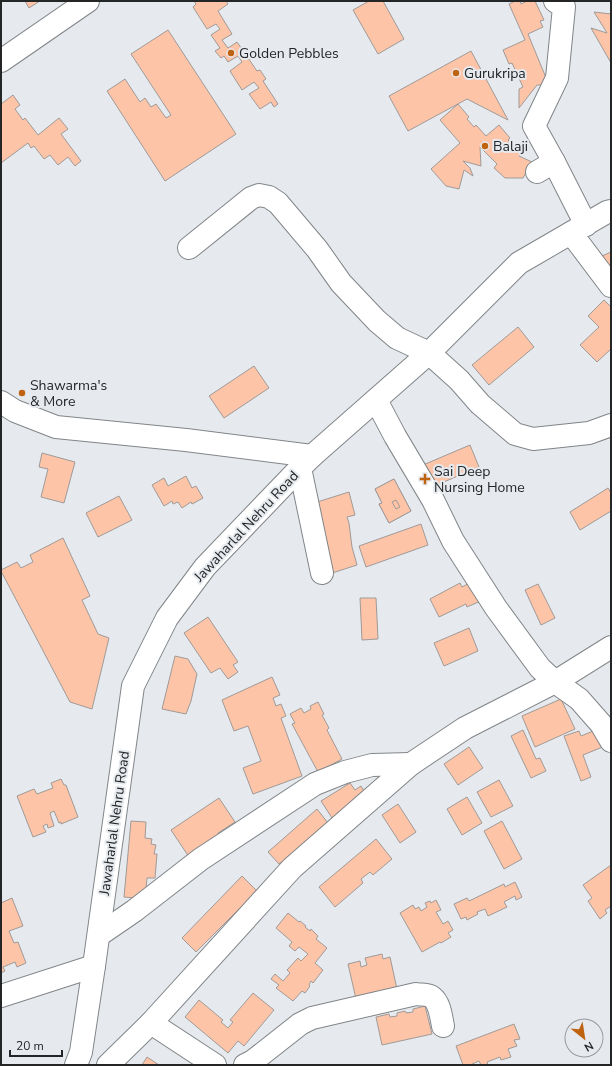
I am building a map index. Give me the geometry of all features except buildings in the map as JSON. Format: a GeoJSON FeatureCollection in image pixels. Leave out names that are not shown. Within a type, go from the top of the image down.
{"type":"FeatureCollection","features":[{"type":"Feature","properties":{"kind":"street"},"geometry":{"type":"LineString","coordinates":[[1,61],[88,1]]}},
{"type":"Feature","properties":{"kind":"street"},"geometry":{"type":"LineString","coordinates":[[555,1],[564,7],[558,78],[534,126],[546,167],[578,229],[611,286]]}},
{"type":"Feature","properties":{"kind":"street"},"geometry":{"type":"LineString","coordinates":[[189,248],[251,198],[259,195],[269,197],[278,204],[316,249],[341,283],[377,321],[397,338],[429,353],[459,380],[480,404],[515,434],[533,439],[589,433],[611,425]]}},
{"type":"Feature","properties":{"kind":"street","name":"Jawaharlal Nehru Road"},"geometry":{"type":"LineString","coordinates":[[76,1065],[81,1052],[99,935],[133,686],[168,618],[205,567],[306,462],[429,353],[519,263],[611,211]]}},
{"type":"Feature","properties":{"kind":"street"},"geometry":{"type":"LineString","coordinates":[[376,400],[432,500],[453,541],[496,608],[540,668],[555,682],[579,699],[601,724],[611,741]]}},
{"type":"Feature","properties":{"kind":"street"},"geometry":{"type":"LineString","coordinates":[[1,402],[15,411],[56,428],[186,440],[306,462],[322,573]]}},
{"type":"Feature","properties":{"kind":"street"},"geometry":{"type":"LineString","coordinates":[[108,1065],[151,1023],[292,868],[411,764],[465,728],[555,682],[611,647]]}},
{"type":"Feature","properties":{"kind":"street"},"geometry":{"type":"LineString","coordinates":[[99,935],[134,911],[201,859],[315,784],[345,772],[372,765],[411,764]]}},
{"type":"Feature","properties":{"kind":"street"},"geometry":{"type":"LineString","coordinates":[[1,996],[94,966]]}},
{"type":"Feature","properties":{"kind":"street"},"geometry":{"type":"LineString","coordinates":[[245,1065],[253,1061],[300,1024],[312,1018],[416,994],[432,997],[437,1004],[443,1026]]}},
{"type":"Feature","properties":{"kind":"street"},"geometry":{"type":"LineString","coordinates":[[151,1023],[215,1065]]}},
{"type":"Feature","properties":{"kind":"place","name":"Golden Pebbles"},"geometry":{"type":"Point","coordinates":[231,53]}},
{"type":"Feature","properties":{"kind":"place","name":"Gurukripa"},"geometry":{"type":"Point","coordinates":[456,73]}},
{"type":"Feature","properties":{"kind":"place","name":"Balaji"},"geometry":{"type":"Point","coordinates":[485,146]}},
{"type":"Feature","properties":{"kind":"place","name":"Shawarma's & More"},"geometry":{"type":"Point","coordinates":[22,393]}},
{"type":"Feature","properties":{"kind":"place","name":"Sai Deep Nursing Home"},"geometry":{"type":"Point","coordinates":[425,479]}}]}
